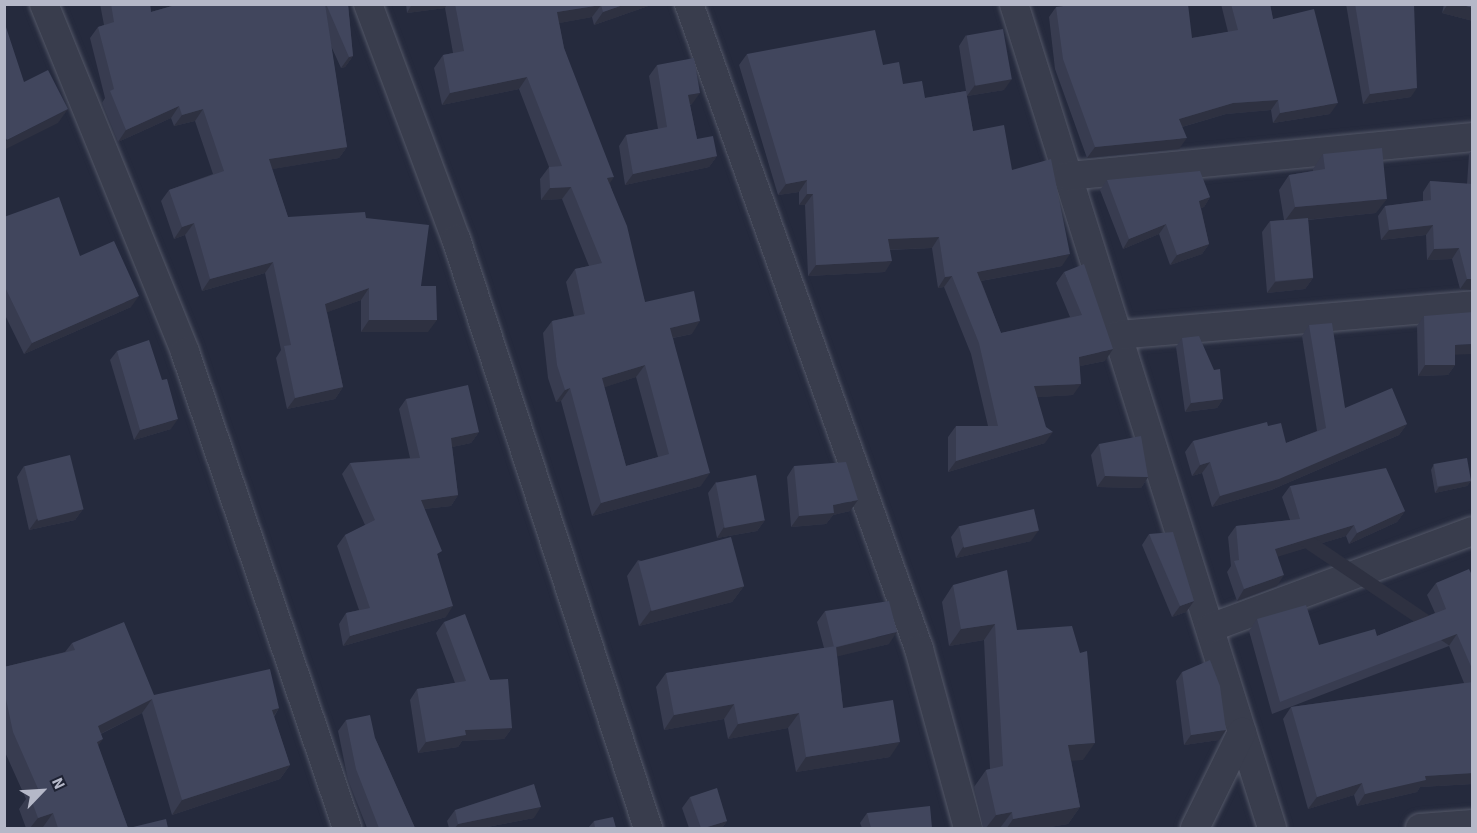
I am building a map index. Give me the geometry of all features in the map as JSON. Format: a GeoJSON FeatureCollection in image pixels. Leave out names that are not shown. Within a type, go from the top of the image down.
{"type":"FeatureCollection","features":[{"type":"Feature","properties":{"kind":"street"},"geometry":{"type":"LineString","coordinates":[[44,4],[185,352],[347,828]]}},
{"type":"Feature","properties":{"kind":"street"},"geometry":{"type":"LineString","coordinates":[[368,4],[456,239],[648,828]]}},
{"type":"Feature","properties":{"kind":"street"},"geometry":{"type":"LineString","coordinates":[[688,4],[919,649],[968,828]]}},
{"type":"Feature","properties":{"kind":"street"},"geometry":{"type":"LineString","coordinates":[[1021,5],[1068,176],[1272,828]]}},
{"type":"Feature","properties":{"kind":"street"},"geometry":{"type":"LineString","coordinates":[[1068,176],[1473,137]]}},
{"type":"Feature","properties":{"kind":"street"},"geometry":{"type":"LineString","coordinates":[[1118,335],[1473,305]]}},
{"type":"Feature","properties":{"kind":"street"},"geometry":{"type":"LineString","coordinates":[[1210,628],[1473,531]]}},
{"type":"Feature","properties":{"kind":"street"},"geometry":{"type":"LineString","coordinates":[[1196,828],[1242,732]]}},
{"type":"Feature","properties":{"kind":"street"},"geometry":{"type":"LineString","coordinates":[[1420,828],[1473,824]]}},
{"type":"Feature","properties":{"kind":"building"},"geometry":{"type":"Polygon","coordinates":[[[111,4],[150,4],[151,12],[179,4],[325,4],[347,147],[269,159],[288,217],[365,212],[366,218],[429,225],[421,286],[436,286],[437,320],[369,320],[369,288],[325,304],[343,387],[295,398],[284,346],[291,345],[273,262],[210,279],[194,223],[182,227],[169,190],[224,171],[203,109],[182,115],[179,106],[126,130],[110,91],[114,89],[98,27],[114,22],[111,4]]]}},
{"type":"Feature","properties":{"kind":"building"},"geometry":{"type":"Polygon","coordinates":[[[326,4],[348,4],[353,56],[349,57],[326,4]]]}},
{"type":"Feature","properties":{"kind":"building"},"geometry":{"type":"Polygon","coordinates":[[[455,4],[626,4],[603,12],[601,5],[557,12],[564,48],[614,177],[607,178],[627,226],[645,302],[694,291],[700,321],[670,328],[710,473],[601,503],[570,388],[565,390],[557,365],[552,321],[585,314],[575,269],[602,263],[571,187],[550,188],[549,167],[562,166],[527,77],[450,93],[443,55],[464,51],[455,4]],[[645,365],[602,378],[626,466],[669,454],[645,365]]]}},
{"type":"Feature","properties":{"kind":"building"},"geometry":{"type":"Polygon","coordinates":[[[1078,4],[1188,4],[1192,38],[1238,30],[1231,4],[1270,4],[1273,19],[1314,9],[1338,103],[1280,113],[1278,100],[1233,103],[1179,119],[1187,138],[1095,147],[1063,59],[1056,7],[1078,4]]]}},
{"type":"Feature","properties":{"kind":"building"},"geometry":{"type":"Polygon","coordinates":[[[1355,4],[1414,4],[1417,88],[1370,94],[1355,4]]]}},
{"type":"Feature","properties":{"kind":"building"},"geometry":{"type":"Polygon","coordinates":[[[1459,4],[1473,4],[1473,8],[1459,4]]]}},
{"type":"Feature","properties":{"kind":"building"},"geometry":{"type":"Polygon","coordinates":[[[4,21],[24,82],[48,70],[68,109],[7,140],[4,136],[4,21]]]}},
{"type":"Feature","properties":{"kind":"building"},"geometry":{"type":"Polygon","coordinates":[[[1003,29],[1012,79],[975,86],[967,35],[1003,29]]]}},
{"type":"Feature","properties":{"kind":"building"},"geometry":{"type":"Polygon","coordinates":[[[875,30],[883,65],[899,62],[903,84],[922,81],[925,98],[966,91],[973,131],[1004,125],[1012,170],[1051,159],[1070,254],[977,272],[1001,333],[1082,315],[1064,272],[1084,264],[1113,349],[1079,357],[1081,384],[1034,386],[1046,427],[1053,432],[956,461],[956,426],[998,426],[979,343],[952,276],[945,277],[939,237],[888,239],[892,261],[816,265],[813,194],[807,194],[807,180],[786,184],[747,54],[875,30]]]}},
{"type":"Feature","properties":{"kind":"building"},"geometry":{"type":"Polygon","coordinates":[[[694,58],[700,93],[688,95],[697,139],[713,136],[717,156],[633,174],[626,135],[667,127],[657,65],[694,58]]]}},
{"type":"Feature","properties":{"kind":"building"},"geometry":{"type":"Polygon","coordinates":[[[1382,148],[1387,199],[1295,207],[1289,175],[1325,169],[1323,154],[1382,148]]]}},
{"type":"Feature","properties":{"kind":"building"},"geometry":{"type":"Polygon","coordinates":[[[1200,171],[1210,197],[1199,201],[1209,244],[1177,255],[1166,224],[1129,239],[1107,180],[1200,171]]]}},
{"type":"Feature","properties":{"kind":"building"},"geometry":{"type":"Polygon","coordinates":[[[1430,181],[1473,184],[1473,279],[1467,279],[1459,248],[1434,249],[1433,225],[1389,230],[1385,206],[1431,200],[1430,181]]]}},
{"type":"Feature","properties":{"kind":"building"},"geometry":{"type":"Polygon","coordinates":[[[59,197],[80,256],[114,241],[139,296],[32,343],[4,285],[4,217],[59,197]]]}},
{"type":"Feature","properties":{"kind":"building"},"geometry":{"type":"Polygon","coordinates":[[[1308,218],[1313,278],[1275,281],[1270,221],[1308,218]]]}},
{"type":"Feature","properties":{"kind":"building"},"geometry":{"type":"Polygon","coordinates":[[[1473,312],[1473,344],[1455,345],[1455,365],[1425,365],[1424,316],[1473,312]]]}},
{"type":"Feature","properties":{"kind":"building"},"geometry":{"type":"Polygon","coordinates":[[[1332,323],[1345,408],[1392,388],[1407,424],[1279,479],[1220,496],[1210,462],[1200,465],[1193,441],[1267,422],[1268,426],[1281,423],[1286,443],[1326,428],[1309,325],[1332,323]]]}},
{"type":"Feature","properties":{"kind":"building"},"geometry":{"type":"Polygon","coordinates":[[[1199,336],[1214,370],[1220,369],[1223,399],[1191,403],[1182,338],[1199,336]]]}},
{"type":"Feature","properties":{"kind":"building"},"geometry":{"type":"Polygon","coordinates":[[[149,340],[162,380],[167,379],[178,419],[140,430],[117,351],[149,340]]]}},
{"type":"Feature","properties":{"kind":"building"},"geometry":{"type":"Polygon","coordinates":[[[468,385],[479,432],[451,438],[458,495],[421,500],[442,551],[437,554],[453,606],[350,636],[346,613],[370,608],[345,535],[375,520],[350,463],[420,458],[406,399],[468,385]]]}},
{"type":"Feature","properties":{"kind":"building"},"geometry":{"type":"Polygon","coordinates":[[[1141,436],[1148,477],[1105,476],[1099,444],[1141,436]]]}},
{"type":"Feature","properties":{"kind":"building"},"geometry":{"type":"Polygon","coordinates":[[[70,455],[84,509],[38,521],[24,466],[70,455]]]}},
{"type":"Feature","properties":{"kind":"building"},"geometry":{"type":"Polygon","coordinates":[[[1467,458],[1471,481],[1438,487],[1434,464],[1467,458]]]}},
{"type":"Feature","properties":{"kind":"building"},"geometry":{"type":"Polygon","coordinates":[[[846,462],[858,500],[833,505],[834,513],[799,516],[794,466],[846,462]]]}},
{"type":"Feature","properties":{"kind":"building"},"geometry":{"type":"Polygon","coordinates":[[[1386,468],[1405,511],[1357,533],[1354,525],[1275,549],[1284,575],[1244,589],[1234,561],[1239,560],[1236,526],[1300,519],[1290,486],[1386,468]]]}},
{"type":"Feature","properties":{"kind":"building"},"geometry":{"type":"Polygon","coordinates":[[[756,475],[765,520],[725,528],[716,483],[756,475]]]}},
{"type":"Feature","properties":{"kind":"building"},"geometry":{"type":"Polygon","coordinates":[[[1034,509],[1039,530],[964,548],[959,526],[1034,509]]]}},
{"type":"Feature","properties":{"kind":"building"},"geometry":{"type":"Polygon","coordinates":[[[1173,532],[1194,601],[1180,606],[1149,534],[1173,532]]]}},
{"type":"Feature","properties":{"kind":"building"},"geometry":{"type":"Polygon","coordinates":[[[731,537],[744,586],[651,611],[638,562],[731,537]]]}},
{"type":"Feature","properties":{"kind":"building"},"geometry":{"type":"Polygon","coordinates":[[[1469,569],[1473,577],[1473,671],[1457,634],[1280,702],[1257,619],[1306,605],[1319,645],[1375,629],[1377,636],[1446,609],[1436,583],[1469,569]]]}},
{"type":"Feature","properties":{"kind":"building"},"geometry":{"type":"Polygon","coordinates":[[[1007,570],[1017,630],[1072,626],[1080,653],[1087,651],[1095,743],[1068,745],[1080,807],[1013,819],[1012,812],[996,815],[986,770],[1003,766],[995,624],[961,629],[953,585],[1007,570]]]}},
{"type":"Feature","properties":{"kind":"building"},"geometry":{"type":"Polygon","coordinates":[[[889,601],[897,632],[834,647],[825,611],[889,601]]]}},
{"type":"Feature","properties":{"kind":"building"},"geometry":{"type":"Polygon","coordinates":[[[465,614],[490,680],[508,679],[512,728],[465,730],[466,735],[426,742],[417,689],[466,681],[444,622],[465,614]]]}},
{"type":"Feature","properties":{"kind":"building"},"geometry":{"type":"Polygon","coordinates":[[[124,622],[154,695],[270,669],[279,708],[272,710],[290,765],[182,800],[152,699],[98,726],[103,739],[97,742],[128,828],[58,828],[53,813],[38,818],[29,794],[39,791],[13,732],[4,690],[4,667],[75,650],[72,643],[124,622]]]}},
{"type":"Feature","properties":{"kind":"building"},"geometry":{"type":"Polygon","coordinates":[[[836,646],[843,708],[893,700],[900,742],[806,757],[799,713],[738,724],[734,704],[674,715],[666,673],[836,646]]]}},
{"type":"Feature","properties":{"kind":"building"},"geometry":{"type":"Polygon","coordinates":[[[1210,660],[1220,686],[1226,730],[1191,735],[1182,672],[1210,660]]]}},
{"type":"Feature","properties":{"kind":"building"},"geometry":{"type":"Polygon","coordinates":[[[1473,682],[1473,773],[1425,776],[1426,780],[1365,794],[1362,783],[1317,797],[1291,707],[1473,682]]]}},
{"type":"Feature","properties":{"kind":"building"},"geometry":{"type":"Polygon","coordinates":[[[370,715],[375,738],[415,828],[379,828],[356,769],[346,720],[370,715]]]}},
{"type":"Feature","properties":{"kind":"building"},"geometry":{"type":"Polygon","coordinates":[[[534,784],[541,807],[458,824],[455,810],[534,784]]]}},
{"type":"Feature","properties":{"kind":"building"},"geometry":{"type":"Polygon","coordinates":[[[717,788],[727,821],[701,828],[690,797],[717,788]]]}},
{"type":"Feature","properties":{"kind":"building"},"geometry":{"type":"Polygon","coordinates":[[[930,806],[932,828],[871,828],[867,813],[930,806]]]}},
{"type":"Feature","properties":{"kind":"building"},"geometry":{"type":"Polygon","coordinates":[[[613,817],[616,828],[595,828],[594,821],[613,817]]]}},
{"type":"Feature","properties":{"kind":"building"},"geometry":{"type":"Polygon","coordinates":[[[166,819],[168,828],[129,828],[166,819]]]}}]}
